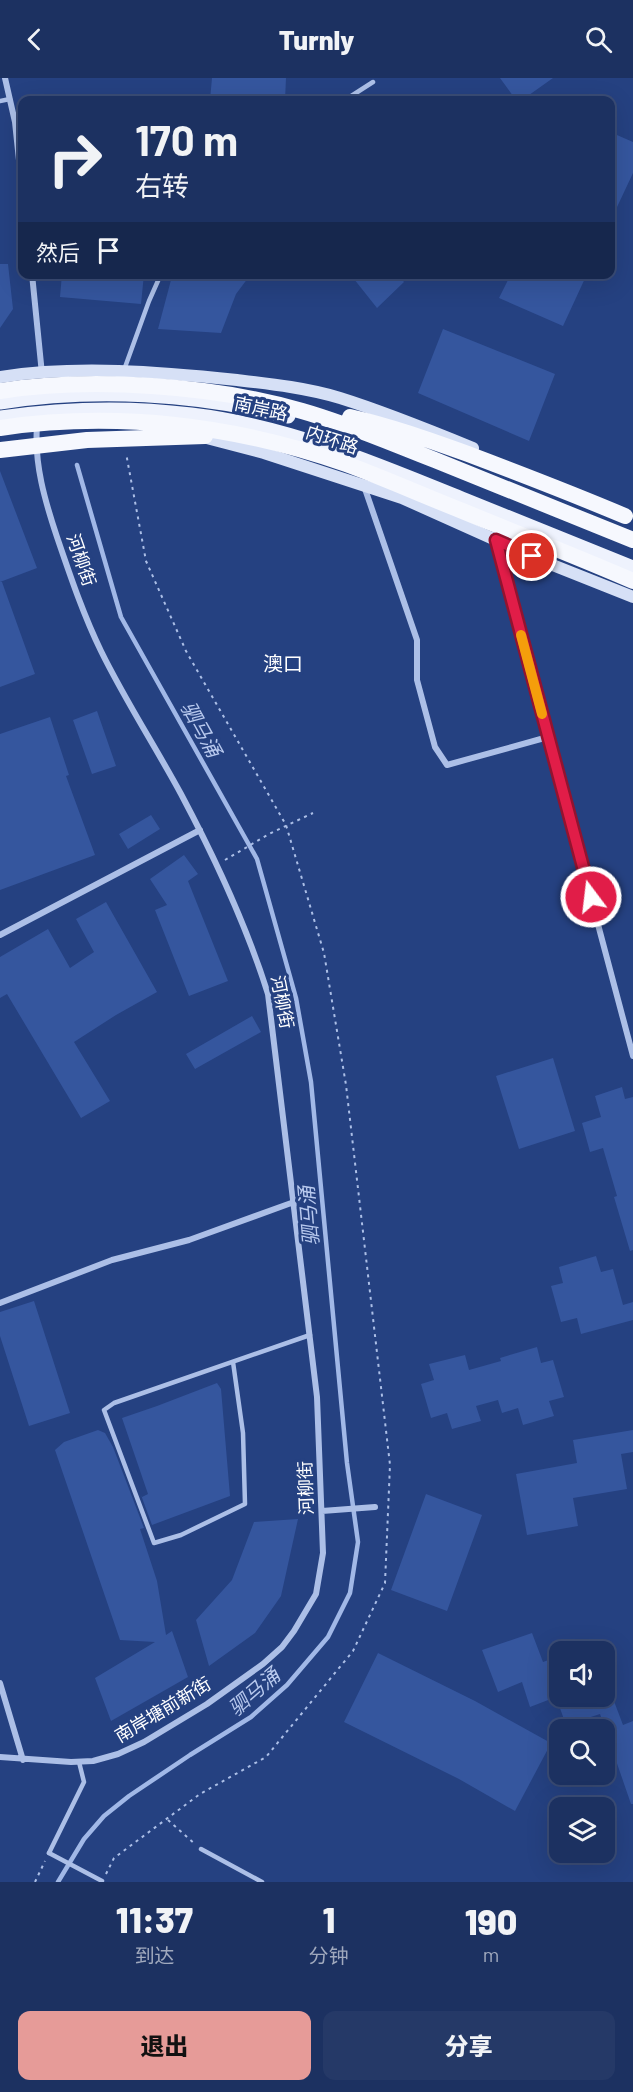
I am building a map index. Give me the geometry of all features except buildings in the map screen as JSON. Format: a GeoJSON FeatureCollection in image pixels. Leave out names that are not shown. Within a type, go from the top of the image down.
{"type":"FeatureCollection","features":[{"type":"Feature","properties":{"kind":"highway","name":"内环路"},"geometry":{"type":"LineString","coordinates":[[0,391],[43,386],[119,384],[248,398],[360,430],[633,540]]}},
{"type":"Feature","properties":{"kind":"highway"},"geometry":{"type":"LineString","coordinates":[[299,414],[362,420],[416,436],[629,513]]}},
{"type":"Feature","properties":{"kind":"highway","name":"内环路"},"geometry":{"type":"LineString","coordinates":[[0,428],[62,422],[127,422],[184,425],[245,436],[345,464],[633,581]]}},
{"type":"Feature","properties":{"kind":"highway"},"geometry":{"type":"LineString","coordinates":[[0,450],[99,439],[245,436]]}},
{"type":"Feature","properties":{"kind":"main road"},"geometry":{"type":"LineString","coordinates":[[0,377],[42,373],[123,372],[203,376],[313,391],[399,418],[576,488],[629,513]]}},
{"type":"Feature","properties":{"kind":"main road"},"geometry":{"type":"LineString","coordinates":[[254,382],[299,414]]}},
{"type":"Feature","properties":{"kind":"main road","name":"南岸路"},"geometry":{"type":"LineString","coordinates":[[0,402],[40,396],[106,394],[202,400],[299,414],[432,465],[633,547]]}},
{"type":"Feature","properties":{"kind":"main road","name":"南岸路"},"geometry":{"type":"LineString","coordinates":[[0,418],[39,413],[106,410],[191,415],[287,435],[371,463],[633,568]]}},
{"type":"Feature","properties":{"kind":"main road"},"geometry":{"type":"LineString","coordinates":[[0,434],[37,429],[108,427],[160,430],[230,443],[402,498],[633,597]]}},
{"type":"Feature","properties":{"kind":"main road"},"geometry":{"type":"LineString","coordinates":[[432,465],[489,454]]}},
{"type":"Feature","properties":{"kind":"street"},"geometry":{"type":"LineString","coordinates":[[5,78],[15,122],[18,151]]}},
{"type":"Feature","properties":{"kind":"street","name":"河柳街"},"geometry":{"type":"LineString","coordinates":[[33,279],[42,373],[37,429],[38,464],[47,504],[85,615],[101,651],[217,864],[247,932],[268,994],[317,1397],[323,1553],[316,1594],[282,1647],[263,1664]]}},
{"type":"Feature","properties":{"kind":"street"},"geometry":{"type":"LineString","coordinates":[[106,394],[108,427]]}},
{"type":"Feature","properties":{"kind":"street"},"geometry":{"type":"LineString","coordinates":[[371,463],[363,484],[417,640],[417,680],[435,747],[447,765],[549,737]]}},
{"type":"Feature","properties":{"kind":"street"},"geometry":{"type":"LineString","coordinates":[[576,488],[599,513]]}},
{"type":"Feature","properties":{"kind":"street"},"geometry":{"type":"LineString","coordinates":[[568,520],[607,521]]}},
{"type":"Feature","properties":{"kind":"street"},"geometry":{"type":"LineString","coordinates":[[496,540],[633,1056]]}},
{"type":"Feature","properties":{"kind":"street"},"geometry":{"type":"LineString","coordinates":[[0,935],[200,830]]}},
{"type":"Feature","properties":{"kind":"street"},"geometry":{"type":"LineString","coordinates":[[0,1303],[112,1260],[189,1240],[294,1202]]}},
{"type":"Feature","properties":{"kind":"street"},"geometry":{"type":"LineString","coordinates":[[322,1511],[375,1507]]}},
{"type":"Feature","properties":{"kind":"street","name":"南岸塘前新街"},"geometry":{"type":"LineString","coordinates":[[0,1757],[79,1762],[93,1761],[118,1754],[144,1742],[207,1704],[263,1664]]}},
{"type":"Feature","properties":{"kind":"street"},"geometry":{"type":"LineString","coordinates":[[0,1683],[23,1760]]}},
{"type":"Feature","properties":{"kind":"lane"},"geometry":{"type":"LineString","coordinates":[[351,96],[373,82]]}},
{"type":"Feature","properties":{"kind":"lane"},"geometry":{"type":"LineString","coordinates":[[0,100],[10,99]]}},
{"type":"Feature","properties":{"kind":"lane"},"geometry":{"type":"LineString","coordinates":[[123,372],[159,279]]}},
{"type":"Feature","properties":{"kind":"lane"},"geometry":{"type":"LineString","coordinates":[[233,1362],[243,1433],[244,1504],[181,1535],[154,1543],[104,1410],[114,1403],[310,1335]]}},
{"type":"Feature","properties":{"kind":"lane"},"geometry":{"type":"LineString","coordinates":[[79,1762],[84,1782],[49,1853],[104,1882]]}},
{"type":"Feature","properties":{"kind":"lane"},"geometry":{"type":"LineString","coordinates":[[201,1849],[262,1882]]}},
{"type":"Feature","properties":{"kind":"path"},"geometry":{"type":"LineString","coordinates":[[217,864],[269,834],[313,813]]}},
{"type":"Feature","properties":{"kind":"path"},"geometry":{"type":"LineString","coordinates":[[168,1820],[201,1849]]}},
{"type":"Feature","properties":{"kind":"path"},"geometry":{"type":"LineString","coordinates":[[35,1882],[49,1853]]}},
{"type":"Feature","properties":{"kind":"waterway","name":"驷马涌"},"geometry":{"type":"LineString","coordinates":[[58,1882],[84,1839],[104,1816],[129,1796],[251,1717],[287,1685],[328,1637],[350,1593],[358,1542],[347,1463],[311,1082],[296,998],[257,859],[121,617],[77,465]]}},
{"type":"Feature","properties":{"kind":"slow traffic"},"geometry":{"type":"LineString","coordinates":[[521,635],[542,714]]}},
{"type":"Feature","properties":{"kind":"district","name":"澳口"},"geometry":{"type":"Point","coordinates":[283,664]}},
{"type":"Feature","properties":{"kind":"route"},"geometry":{"type":"LineString","coordinates":[[532,556],[496,540],[591,897]]}}]}
